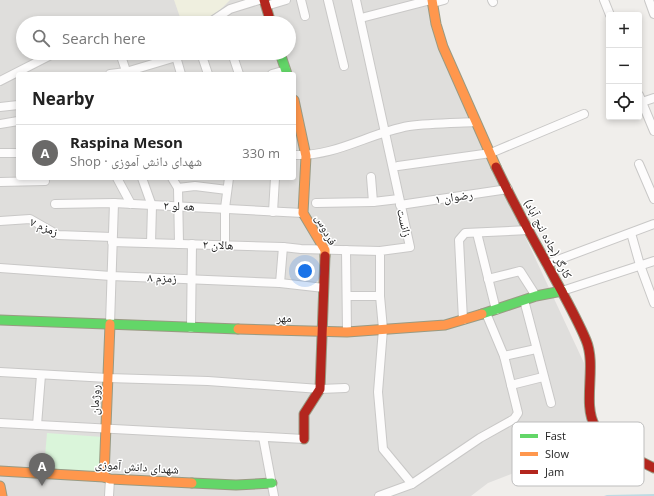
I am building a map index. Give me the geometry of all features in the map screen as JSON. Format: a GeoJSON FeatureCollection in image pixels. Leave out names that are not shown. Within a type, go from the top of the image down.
{"type":"FeatureCollection","features":[{"type":"Feature","properties":{"kind":"street"},"geometry":{"type":"LineString","coordinates":[[223,16],[230,9],[263,2],[286,0]]}},
{"type":"Feature","properties":{"kind":"street"},"geometry":{"type":"LineString","coordinates":[[301,0],[305,16]]}},
{"type":"Feature","properties":{"kind":"street"},"geometry":{"type":"LineString","coordinates":[[328,0],[344,66]]}},
{"type":"Feature","properties":{"kind":"street","name":"زانست"},"geometry":{"type":"LineString","coordinates":[[356,0],[410,247],[380,251]]}},
{"type":"Feature","properties":{"kind":"street"},"geometry":{"type":"LineString","coordinates":[[361,18],[432,1],[444,0]]}},
{"type":"Feature","properties":{"kind":"street"},"geometry":{"type":"LineString","coordinates":[[604,0],[609,12]]}},
{"type":"Feature","properties":{"kind":"street"},"geometry":{"type":"LineString","coordinates":[[649,0],[654,14]]}},
{"type":"Feature","properties":{"kind":"street","name":"کارگر (جاده لنج آباد)"},"geometry":{"type":"LineString","coordinates":[[432,1],[446,54],[476,122],[528,230],[562,291],[587,342],[592,368],[590,399],[594,422]]}},
{"type":"Feature","properties":{"kind":"street"},"geometry":{"type":"LineString","coordinates":[[263,2],[268,16]]}},
{"type":"Feature","properties":{"kind":"street"},"geometry":{"type":"LineString","coordinates":[[18,72],[41,60]]}},
{"type":"Feature","properties":{"kind":"street"},"geometry":{"type":"LineString","coordinates":[[122,60],[126,72]]}},
{"type":"Feature","properties":{"kind":"street"},"geometry":{"type":"LineString","coordinates":[[129,72],[161,60]]}},
{"type":"Feature","properties":{"kind":"street"},"geometry":{"type":"LineString","coordinates":[[177,60],[180,72]]}},
{"type":"Feature","properties":{"kind":"street"},"geometry":{"type":"LineString","coordinates":[[203,60],[207,72]]}},
{"type":"Feature","properties":{"kind":"street"},"geometry":{"type":"LineString","coordinates":[[234,60],[238,72]]}},
{"type":"Feature","properties":{"kind":"street"},"geometry":{"type":"LineString","coordinates":[[282,60],[286,72]]}},
{"type":"Feature","properties":{"kind":"street"},"geometry":{"type":"LineString","coordinates":[[0,81],[16,73]]}},
{"type":"Feature","properties":{"kind":"street"},"geometry":{"type":"LineString","coordinates":[[642,99],[654,98]]}},
{"type":"Feature","properties":{"kind":"street"},"geometry":{"type":"LineString","coordinates":[[642,104],[654,131]]}},
{"type":"Feature","properties":{"kind":"street"},"geometry":{"type":"LineString","coordinates":[[0,107],[16,105]]}},
{"type":"Feature","properties":{"kind":"street","name":"فردوس"},"geometry":{"type":"LineString","coordinates":[[296,109],[306,156],[303,213],[325,250],[320,389],[304,414],[304,439]]}},
{"type":"Feature","properties":{"kind":"street"},"geometry":{"type":"LineString","coordinates":[[398,166],[491,153],[584,114]]}},
{"type":"Feature","properties":{"kind":"street"},"geometry":{"type":"LineString","coordinates":[[0,124],[16,121]]}},
{"type":"Feature","properties":{"kind":"street"},"geometry":{"type":"LineString","coordinates":[[296,155],[306,156],[324,153],[409,126],[476,122]]}},
{"type":"Feature","properties":{"kind":"street"},"geometry":{"type":"LineString","coordinates":[[0,154],[16,153]]}},
{"type":"Feature","properties":{"kind":"street"},"geometry":{"type":"LineString","coordinates":[[639,164],[654,199]]}},
{"type":"Feature","properties":{"kind":"street"},"geometry":{"type":"LineString","coordinates":[[371,177],[373,202]]}},
{"type":"Feature","properties":{"kind":"street"},"geometry":{"type":"LineString","coordinates":[[118,180],[131,204]]}},
{"type":"Feature","properties":{"kind":"street"},"geometry":{"type":"LineString","coordinates":[[143,180],[152,206],[151,243]]}},
{"type":"Feature","properties":{"kind":"street"},"geometry":{"type":"LineString","coordinates":[[173,180],[178,188],[179,244]]}},
{"type":"Feature","properties":{"kind":"street"},"geometry":{"type":"LineString","coordinates":[[225,245],[225,208],[229,180]]}},
{"type":"Feature","properties":{"kind":"street"},"geometry":{"type":"LineString","coordinates":[[273,212],[275,180]]}},
{"type":"Feature","properties":{"kind":"street"},"geometry":{"type":"LineString","coordinates":[[0,182],[45,181]]}},
{"type":"Feature","properties":{"kind":"street"},"geometry":{"type":"LineString","coordinates":[[178,188],[196,182],[227,190]]}},
{"type":"Feature","properties":{"kind":"street","name":"رضوان ۱"},"geometry":{"type":"LineString","coordinates":[[316,203],[400,202],[508,189]]}},
{"type":"Feature","properties":{"kind":"street"},"geometry":{"type":"LineString","coordinates":[[110,324],[114,203]]}},
{"type":"Feature","properties":{"kind":"street","name":"هه لو ۲"},"geometry":{"type":"LineString","coordinates":[[55,204],[114,203],[303,213]]}},
{"type":"Feature","properties":{"kind":"street","name":"زمزم ۷"},"geometry":{"type":"LineString","coordinates":[[0,220],[30,219],[58,235],[112,239]]}},
{"type":"Feature","properties":{"kind":"street"},"geometry":{"type":"LineString","coordinates":[[547,264],[654,224]]}},
{"type":"Feature","properties":{"kind":"street"},"geometry":{"type":"LineString","coordinates":[[464,320],[459,240],[465,233],[528,230]]}},
{"type":"Feature","properties":{"kind":"street"},"geometry":{"type":"LineString","coordinates":[[477,233],[496,310]]}},
{"type":"Feature","properties":{"kind":"street"},"geometry":{"type":"LineString","coordinates":[[631,233],[640,265],[654,303]]}},
{"type":"Feature","properties":{"kind":"street","name":"هالان ۲"},"geometry":{"type":"LineString","coordinates":[[112,239],[151,243],[282,247],[301,250],[380,251]]}},
{"type":"Feature","properties":{"kind":"street"},"geometry":{"type":"LineString","coordinates":[[190,328],[192,244]]}},
{"type":"Feature","properties":{"kind":"street"},"geometry":{"type":"LineString","coordinates":[[280,283],[282,247]]}},
{"type":"Feature","properties":{"kind":"street"},"geometry":{"type":"LineString","coordinates":[[346,250],[347,332]]}},
{"type":"Feature","properties":{"kind":"street"},"geometry":{"type":"LineString","coordinates":[[380,251],[380,296],[383,329],[378,392],[383,450],[412,484]]}},
{"type":"Feature","properties":{"kind":"street"},"geometry":{"type":"LineString","coordinates":[[562,291],[654,261]]}},
{"type":"Feature","properties":{"kind":"street","name":"زمزم ۸"},"geometry":{"type":"LineString","coordinates":[[0,268],[111,276],[280,283],[324,288]]}},
{"type":"Feature","properties":{"kind":"street"},"geometry":{"type":"LineString","coordinates":[[488,279],[520,271],[536,296]]}},
{"type":"Feature","properties":{"kind":"street","name":"مهر"},"geometry":{"type":"LineString","coordinates":[[0,320],[190,328],[347,332],[445,326],[536,296],[562,291]]}},
{"type":"Feature","properties":{"kind":"street"},"geometry":{"type":"LineString","coordinates":[[346,296],[380,296]]}},
{"type":"Feature","properties":{"kind":"street"},"geometry":{"type":"LineString","coordinates":[[524,300],[551,403]]}},
{"type":"Feature","properties":{"kind":"street"},"geometry":{"type":"LineString","coordinates":[[379,496],[412,484],[480,438],[514,419],[518,413],[504,356],[486,313]]}},
{"type":"Feature","properties":{"kind":"street","name":"روژمان"},"geometry":{"type":"LineString","coordinates":[[107,478],[106,429],[110,324]]}},
{"type":"Feature","properties":{"kind":"street"},"geometry":{"type":"LineString","coordinates":[[504,356],[536,349]]}},
{"type":"Feature","properties":{"kind":"street"},"geometry":{"type":"LineString","coordinates":[[0,372],[108,378],[208,381],[320,389],[345,388]]}},
{"type":"Feature","properties":{"kind":"street"},"geometry":{"type":"LineString","coordinates":[[37,425],[41,375]]}},
{"type":"Feature","properties":{"kind":"street"},"geometry":{"type":"LineString","coordinates":[[511,384],[543,377]]}},
{"type":"Feature","properties":{"kind":"street"},"geometry":{"type":"LineString","coordinates":[[0,423],[304,439]]}},
{"type":"Feature","properties":{"kind":"street"},"geometry":{"type":"LineString","coordinates":[[263,437],[274,496]]}},
{"type":"Feature","properties":{"kind":"street","name":"کارگر (جاده لنج آباد)"},"geometry":{"type":"LineString","coordinates":[[644,463],[654,468]]}},
{"type":"Feature","properties":{"kind":"street","name":"شهدای دانش آموزی"},"geometry":{"type":"LineString","coordinates":[[0,472],[236,485],[272,483]]}},
{"type":"Feature","properties":{"kind":"street"},"geometry":{"type":"LineString","coordinates":[[107,478],[109,496]]}},
{"type":"Feature","properties":{"kind":"street"},"geometry":{"type":"LineString","coordinates":[[0,486],[2,496]]}},
{"type":"Feature","properties":{"kind":"shaded area"},"geometry":{"type":"Polygon","coordinates":[[[0,0],[427,0],[441,56],[584,363],[589,422],[512,422],[512,474],[488,483],[471,496],[0,496],[0,0]]]}},
{"type":"Feature","properties":{"kind":"green space"},"geometry":{"type":"Polygon","coordinates":[[[174,0],[230,0],[214,16],[180,16],[174,0]]]}},
{"type":"Feature","properties":{"kind":"green space"},"geometry":{"type":"Polygon","coordinates":[[[47,433],[103,437],[100,472],[44,468],[47,433]]]}},
{"type":"Feature","properties":{"kind":"water"},"geometry":{"type":"Polygon","coordinates":[[[654,494],[654,496],[604,496],[607,495],[654,494]]]}},
{"type":"Feature","properties":{"kind":"traffic: fast"},"geometry":{"type":"LineString","coordinates":[[282,60],[286,72]]}},
{"type":"Feature","properties":{"kind":"traffic: fast"},"geometry":{"type":"LineString","coordinates":[[482,314],[536,296],[562,291]]}},
{"type":"Feature","properties":{"kind":"traffic: fast"},"geometry":{"type":"LineString","coordinates":[[0,320],[238,329]]}},
{"type":"Feature","properties":{"kind":"traffic: fast"},"geometry":{"type":"LineString","coordinates":[[192,483],[236,485],[272,483]]}},
{"type":"Feature","properties":{"kind":"traffic: slow"},"geometry":{"type":"LineString","coordinates":[[432,0],[436,24],[443,47],[496,167]]}},
{"type":"Feature","properties":{"kind":"traffic: slow"},"geometry":{"type":"LineString","coordinates":[[296,109],[306,156],[303,213],[325,250],[325,256]]}},
{"type":"Feature","properties":{"kind":"traffic: slow"},"geometry":{"type":"LineString","coordinates":[[238,329],[347,332],[445,325],[482,314]]}},
{"type":"Feature","properties":{"kind":"traffic: slow"},"geometry":{"type":"LineString","coordinates":[[104,477],[110,324]]}},
{"type":"Feature","properties":{"kind":"traffic: slow"},"geometry":{"type":"LineString","coordinates":[[0,471],[192,483]]}},
{"type":"Feature","properties":{"kind":"traffic: slow"},"geometry":{"type":"LineString","coordinates":[[0,486],[2,496]]}},
{"type":"Feature","properties":{"kind":"traffic: jam"},"geometry":{"type":"LineString","coordinates":[[264,0],[269,16]]}},
{"type":"Feature","properties":{"kind":"traffic: jam"},"geometry":{"type":"LineString","coordinates":[[496,167],[586,340],[590,361],[589,396],[591,417],[593,422]]}},
{"type":"Feature","properties":{"kind":"traffic: jam"},"geometry":{"type":"LineString","coordinates":[[304,439],[304,414],[320,389],[325,256]]}},
{"type":"Feature","properties":{"kind":"traffic: jam"},"geometry":{"type":"LineString","coordinates":[[644,463],[654,468]]}},
{"type":"Feature","properties":{"kind":"place","name":"Raspina Meson"},"geometry":{"type":"Point","coordinates":[42,486]}}]}
